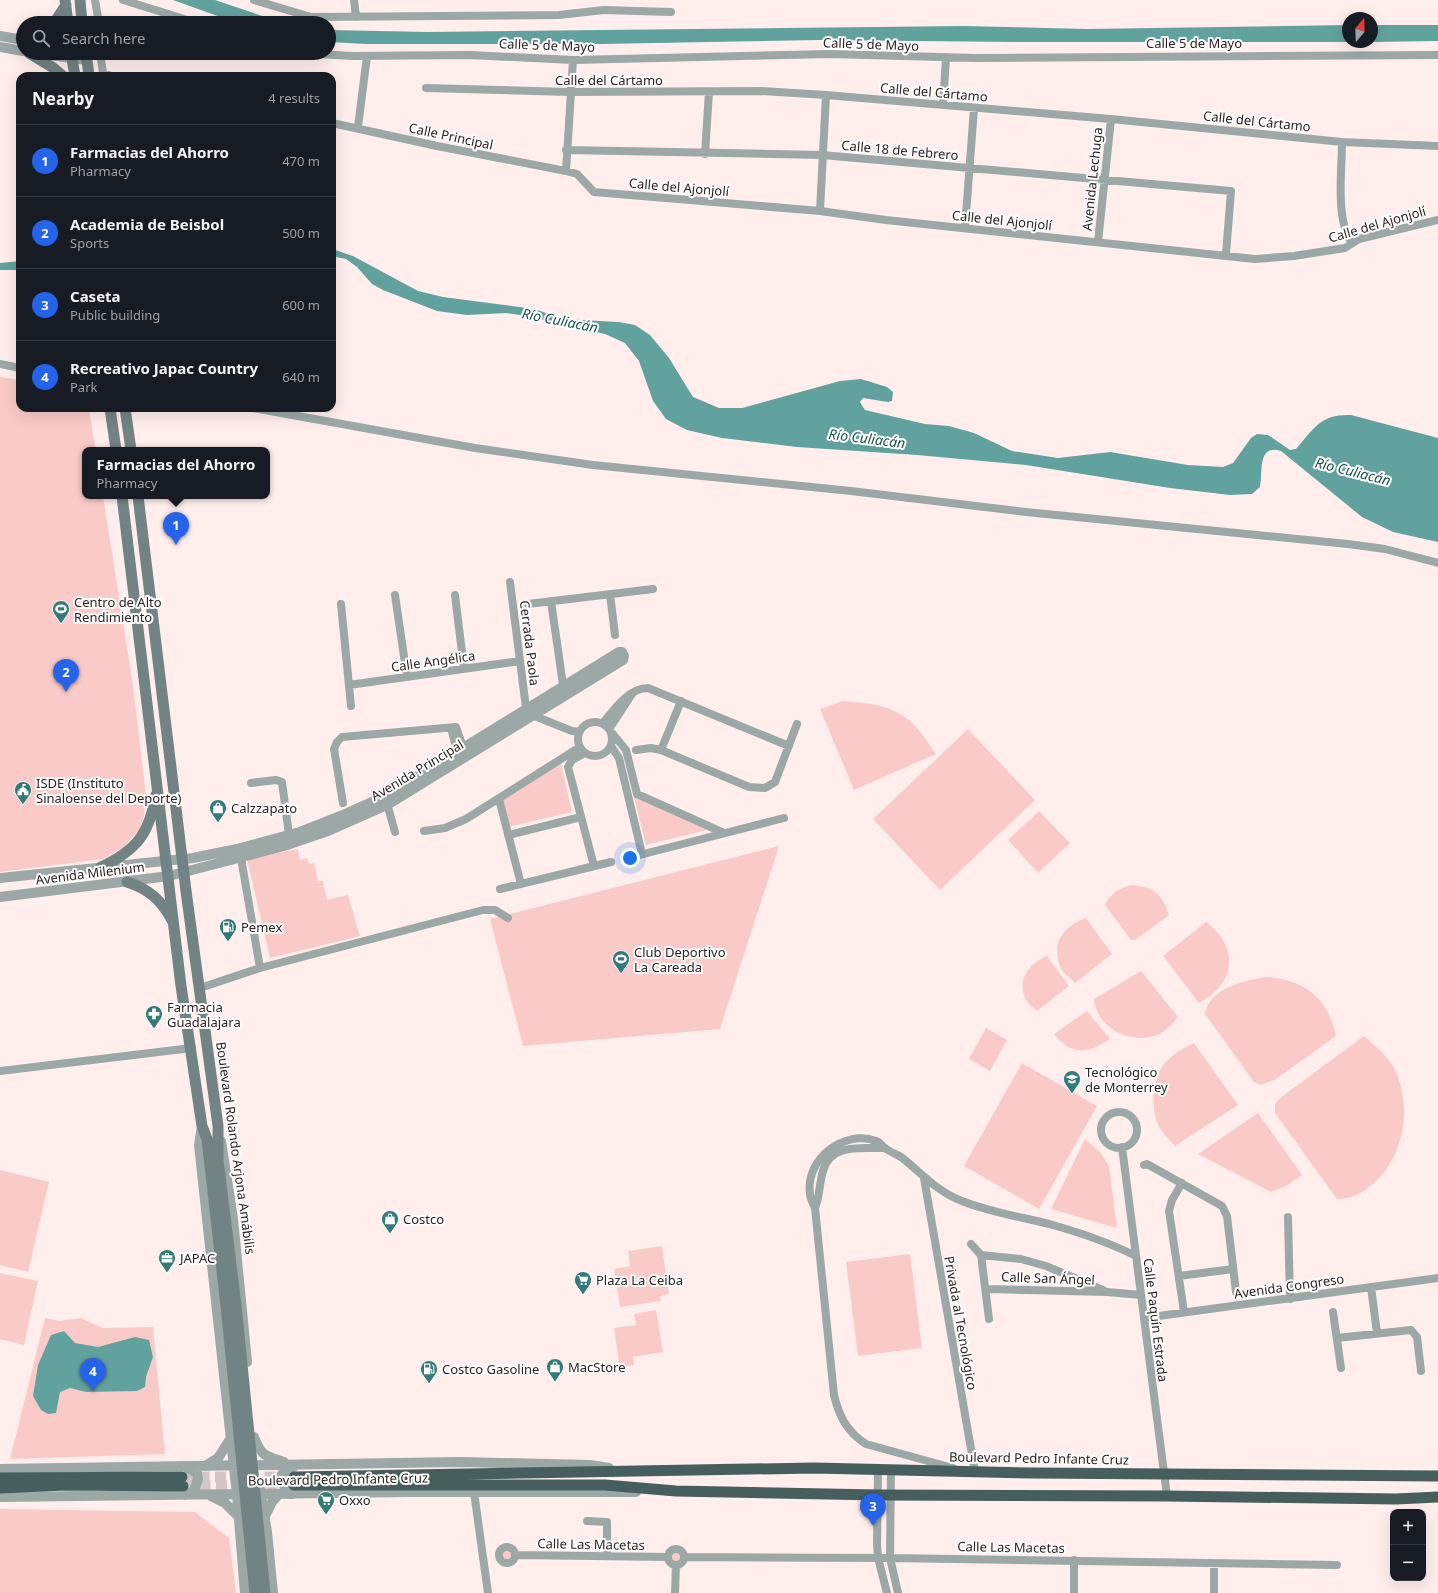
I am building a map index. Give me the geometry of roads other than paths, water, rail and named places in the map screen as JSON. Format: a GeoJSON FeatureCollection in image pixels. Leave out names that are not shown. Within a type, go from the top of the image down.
{"type":"FeatureCollection","features":[{"type":"Feature","properties":{"kind":"highway","name":"Boulevard Pedro Infante Cruz"},"geometry":{"type":"LineString","coordinates":[[293,1485],[639,1471],[761,1468],[891,1469],[971,1472],[1438,1476]]}},
{"type":"Feature","properties":{"kind":"highway","name":"Boulevard Pedro Infante Cruz"},"geometry":{"type":"LineString","coordinates":[[0,1478],[183,1481]]}},
{"type":"Feature","properties":{"kind":"highway","name":"Boulevard Pedro Infante Cruz"},"geometry":{"type":"LineString","coordinates":[[0,1488],[183,1481]]}},
{"type":"Feature","properties":{"kind":"highway","name":"Boulevard Pedro Infante Cruz"},"geometry":{"type":"LineString","coordinates":[[293,1485],[606,1485],[676,1491],[878,1495],[1167,1496],[1396,1499],[1438,1497]]}},
{"type":"Feature","properties":{"kind":"main road"},"geometry":{"type":"LineString","coordinates":[[80,0],[81,16]]}},
{"type":"Feature","properties":{"kind":"main road"},"geometry":{"type":"LineString","coordinates":[[58,16],[66,2]]}},
{"type":"Feature","properties":{"kind":"main road"},"geometry":{"type":"LineString","coordinates":[[66,2],[67,16]]}},
{"type":"Feature","properties":{"kind":"main road"},"geometry":{"type":"LineString","coordinates":[[40,60],[58,72]]}},
{"type":"Feature","properties":{"kind":"main road"},"geometry":{"type":"LineString","coordinates":[[72,60],[74,72]]}},
{"type":"Feature","properties":{"kind":"main road"},"geometry":{"type":"LineString","coordinates":[[86,60],[88,72]]}},
{"type":"Feature","properties":{"kind":"main road"},"geometry":{"type":"LineString","coordinates":[[111,412],[116,447]]}},
{"type":"Feature","properties":{"kind":"main road"},"geometry":{"type":"LineString","coordinates":[[125,412],[130,447]]}},
{"type":"Feature","properties":{"kind":"main road"},"geometry":{"type":"LineString","coordinates":[[122,499],[174,923],[202,1126],[213,1160],[265,1593]]}},
{"type":"Feature","properties":{"kind":"main road","name":"Boulevard Rolando Arjona Amábilis"},"geometry":{"type":"LineString","coordinates":[[138,499],[182,859],[218,1126]]}},
{"type":"Feature","properties":{"kind":"main road"},"geometry":{"type":"LineString","coordinates":[[101,867],[127,854],[144,835],[153,813],[158,784]]}},
{"type":"Feature","properties":{"kind":"main road"},"geometry":{"type":"LineString","coordinates":[[127,882],[141,886],[153,894],[162,903],[174,923]]}},
{"type":"Feature","properties":{"kind":"main road"},"geometry":{"type":"LineString","coordinates":[[213,1160],[218,1126]]}},
{"type":"Feature","properties":{"kind":"main road"},"geometry":{"type":"LineString","coordinates":[[231,1305],[255,1593]]}},
{"type":"Feature","properties":{"kind":"street"},"geometry":{"type":"LineString","coordinates":[[94,0],[97,16]]}},
{"type":"Feature","properties":{"kind":"street"},"geometry":{"type":"LineString","coordinates":[[123,0],[174,16]]}},
{"type":"Feature","properties":{"kind":"street"},"geometry":{"type":"LineString","coordinates":[[254,0],[308,16]]}},
{"type":"Feature","properties":{"kind":"street"},"geometry":{"type":"LineString","coordinates":[[354,0],[356,17]]}},
{"type":"Feature","properties":{"kind":"street"},"geometry":{"type":"LineString","coordinates":[[336,17],[559,15],[604,10],[671,12]]}},
{"type":"Feature","properties":{"kind":"street"},"geometry":{"type":"LineString","coordinates":[[0,36],[16,38]]}},
{"type":"Feature","properties":{"kind":"street"},"geometry":{"type":"LineString","coordinates":[[10,49],[16,43]]}},
{"type":"Feature","properties":{"kind":"street"},"geometry":{"type":"LineString","coordinates":[[0,46],[16,50]]}},
{"type":"Feature","properties":{"kind":"street","name":"Calle 5 de Mayo"},"geometry":{"type":"LineString","coordinates":[[336,55],[367,56],[470,55],[573,60],[829,54],[946,58],[1438,55]]}},
{"type":"Feature","properties":{"kind":"street"},"geometry":{"type":"LineString","coordinates":[[358,127],[367,56]]}},
{"type":"Feature","properties":{"kind":"street"},"geometry":{"type":"LineString","coordinates":[[943,105],[946,58]]}},
{"type":"Feature","properties":{"kind":"street"},"geometry":{"type":"LineString","coordinates":[[101,60],[103,72]]}},
{"type":"Feature","properties":{"kind":"street"},"geometry":{"type":"LineString","coordinates":[[566,171],[566,150],[573,60]]}},
{"type":"Feature","properties":{"kind":"street","name":"Calle del Cártamo"},"geometry":{"type":"LineString","coordinates":[[426,88],[570,92],[761,91],[826,95],[1110,119],[1342,142],[1438,146]]}},
{"type":"Feature","properties":{"kind":"street"},"geometry":{"type":"LineString","coordinates":[[705,154],[709,92]]}},
{"type":"Feature","properties":{"kind":"street"},"geometry":{"type":"LineString","coordinates":[[820,212],[826,95]]}},
{"type":"Feature","properties":{"kind":"street"},"geometry":{"type":"LineString","coordinates":[[965,228],[974,108]]}},
{"type":"Feature","properties":{"kind":"street","name":"Avenida Lechuga"},"geometry":{"type":"LineString","coordinates":[[1098,242],[1110,119]]}},
{"type":"Feature","properties":{"kind":"street","name":"Calle Principal"},"geometry":{"type":"LineString","coordinates":[[336,124],[358,127],[437,146],[566,171]]}},
{"type":"Feature","properties":{"kind":"street"},"geometry":{"type":"LineString","coordinates":[[1342,142],[1341,195],[1343,225],[1347,236],[1352,243]]}},
{"type":"Feature","properties":{"kind":"street","name":"Calle 18 de Febrero"},"geometry":{"type":"LineString","coordinates":[[566,150],[705,154],[822,155],[1231,191],[1226,254]]}},
{"type":"Feature","properties":{"kind":"street","name":"Calle del Ajonjolí"},"geometry":{"type":"LineString","coordinates":[[566,171],[577,174],[594,192],[820,212],[1098,242],[1226,254],[1254,259],[1294,256],[1345,248],[1359,239],[1438,220]]}},
{"type":"Feature","properties":{"kind":"street"},"geometry":{"type":"LineString","coordinates":[[0,364],[16,367]]}},
{"type":"Feature","properties":{"kind":"street"},"geometry":{"type":"LineString","coordinates":[[275,412],[475,448],[593,465],[1026,512],[1348,544],[1385,549],[1438,563]]}},
{"type":"Feature","properties":{"kind":"street","name":"Cerrada Paola"},"geometry":{"type":"LineString","coordinates":[[510,582],[520,661],[529,711]]}},
{"type":"Feature","properties":{"kind":"street"},"geometry":{"type":"LineString","coordinates":[[528,604],[653,589]]}},
{"type":"Feature","properties":{"kind":"street"},"geometry":{"type":"LineString","coordinates":[[610,594],[615,635]]}},
{"type":"Feature","properties":{"kind":"street"},"geometry":{"type":"LineString","coordinates":[[396,595],[407,677]]}},
{"type":"Feature","properties":{"kind":"street"},"geometry":{"type":"LineString","coordinates":[[455,596],[464,669]]}},
{"type":"Feature","properties":{"kind":"street"},"geometry":{"type":"LineString","coordinates":[[551,602],[564,690]]}},
{"type":"Feature","properties":{"kind":"street"},"geometry":{"type":"LineString","coordinates":[[341,604],[352,706]]}},
{"type":"Feature","properties":{"kind":"street","name":"Avenida Principal"},"geometry":{"type":"LineString","coordinates":[[184,871],[241,858],[322,833],[386,800],[619,657]]}},
{"type":"Feature","properties":{"kind":"street","name":"Calle Angélica"},"geometry":{"type":"LineString","coordinates":[[349,685],[520,661]]}},
{"type":"Feature","properties":{"kind":"street"},"geometry":{"type":"LineString","coordinates":[[724,833],[633,795],[619,758],[611,746],[608,728],[626,705],[632,693],[638,689],[648,688],[789,746]]}},
{"type":"Feature","properties":{"kind":"street"},"geometry":{"type":"LineString","coordinates":[[660,750],[681,701]]}},
{"type":"Feature","properties":{"kind":"street"},"geometry":{"type":"LineString","coordinates":[[529,711],[572,731],[579,732]]}},
{"type":"Feature","properties":{"kind":"street","name":"Avenida Principal"},"geometry":{"type":"LineString","coordinates":[[182,859],[237,849],[289,835],[386,800],[460,749],[529,711]]}},
{"type":"Feature","properties":{"kind":"street"},"geometry":{"type":"LineString","coordinates":[[611,746],[602,754],[591,756],[583,750],[578,738],[579,732],[587,723],[593,722],[608,728],[626,750],[642,854]]}},
{"type":"Feature","properties":{"kind":"street"},"geometry":{"type":"LineString","coordinates":[[636,750],[651,748],[660,750],[749,787],[765,788],[775,782],[797,724]]}},
{"type":"Feature","properties":{"kind":"street"},"geometry":{"type":"LineString","coordinates":[[343,803],[334,749],[339,739],[345,737],[455,729],[460,749]]}},
{"type":"Feature","properties":{"kind":"street"},"geometry":{"type":"LineString","coordinates":[[424,831],[445,828],[466,819],[583,750]]}},
{"type":"Feature","properties":{"kind":"street"},"geometry":{"type":"LineString","coordinates":[[565,761],[594,866]]}},
{"type":"Feature","properties":{"kind":"street"},"geometry":{"type":"LineString","coordinates":[[251,783],[276,780],[282,782],[289,835]]}},
{"type":"Feature","properties":{"kind":"street"},"geometry":{"type":"LineString","coordinates":[[386,800],[395,832]]}},
{"type":"Feature","properties":{"kind":"street"},"geometry":{"type":"LineString","coordinates":[[499,800],[521,884]]}},
{"type":"Feature","properties":{"kind":"street"},"geometry":{"type":"LineString","coordinates":[[508,835],[581,816]]}},
{"type":"Feature","properties":{"kind":"street"},"geometry":{"type":"LineString","coordinates":[[624,858],[784,818]]}},
{"type":"Feature","properties":{"kind":"street"},"geometry":{"type":"LineString","coordinates":[[241,858],[260,968]]}},
{"type":"Feature","properties":{"kind":"street","name":"Avenida Milenium"},"geometry":{"type":"LineString","coordinates":[[0,878],[182,859]]}},
{"type":"Feature","properties":{"kind":"street"},"geometry":{"type":"LineString","coordinates":[[500,889],[611,862]]}},
{"type":"Feature","properties":{"kind":"street","name":"Avenida Milenium"},"geometry":{"type":"LineString","coordinates":[[0,897],[127,882],[168,876],[184,871]]}},
{"type":"Feature","properties":{"kind":"street"},"geometry":{"type":"LineString","coordinates":[[200,988],[260,968],[483,910],[495,910],[508,918]]}},
{"type":"Feature","properties":{"kind":"street"},"geometry":{"type":"LineString","coordinates":[[0,1071],[192,1048]]}},
{"type":"Feature","properties":{"kind":"street"},"geometry":{"type":"LineString","coordinates":[[1114,1113],[1126,1113],[1131,1116],[1137,1128],[1134,1140],[1122,1147],[1112,1146],[1107,1142],[1102,1131],[1104,1120],[1114,1113]]}},
{"type":"Feature","properties":{"kind":"street"},"geometry":{"type":"LineString","coordinates":[[202,1126],[199,1145],[237,1494],[245,1593]]}},
{"type":"Feature","properties":{"kind":"street","name":"Boulevard Rolando Arjona Amábilis"},"geometry":{"type":"LineString","coordinates":[[218,1126],[233,1219],[257,1466],[260,1494],[267,1532],[273,1593]]}},
{"type":"Feature","properties":{"kind":"street"},"geometry":{"type":"LineString","coordinates":[[971,1472],[866,1444],[854,1436],[846,1426],[840,1414],[834,1395],[815,1208],[820,1195],[823,1169],[833,1156],[845,1150],[856,1147],[885,1148],[900,1156],[924,1178],[943,1192],[963,1202],[1054,1226],[1118,1247],[1136,1256]]}},
{"type":"Feature","properties":{"kind":"street","name":"Calle Paquín Estrada"},"geometry":{"type":"LineString","coordinates":[[1122,1147],[1167,1496]]}},
{"type":"Feature","properties":{"kind":"street"},"geometry":{"type":"LineString","coordinates":[[1144,1165],[1147,1164],[1222,1206],[1227,1216],[1236,1292]]}},
{"type":"Feature","properties":{"kind":"street","name":"Privada al Tecnológico"},"geometry":{"type":"LineString","coordinates":[[924,1178],[971,1472]]}},
{"type":"Feature","properties":{"kind":"street"},"geometry":{"type":"LineString","coordinates":[[1182,1183],[1172,1200],[1169,1211],[1184,1312]]}},
{"type":"Feature","properties":{"kind":"street"},"geometry":{"type":"LineString","coordinates":[[1288,1217],[1290,1299]]}},
{"type":"Feature","properties":{"kind":"street"},"geometry":{"type":"LineString","coordinates":[[971,1244],[981,1255]]}},
{"type":"Feature","properties":{"kind":"street","name":"Calle San Ángel"},"geometry":{"type":"LineString","coordinates":[[1107,1292],[1046,1266],[1021,1259],[981,1255],[986,1289],[1107,1292],[1141,1295]]}},
{"type":"Feature","properties":{"kind":"street"},"geometry":{"type":"LineString","coordinates":[[1179,1276],[1233,1268]]}},
{"type":"Feature","properties":{"kind":"street","name":"Avenida Congreso"},"geometry":{"type":"LineString","coordinates":[[1144,1318],[1438,1278]]}},
{"type":"Feature","properties":{"kind":"street"},"geometry":{"type":"LineString","coordinates":[[1371,1287],[1377,1333]]}},
{"type":"Feature","properties":{"kind":"street"},"geometry":{"type":"LineString","coordinates":[[986,1289],[989,1319]]}},
{"type":"Feature","properties":{"kind":"street"},"geometry":{"type":"LineString","coordinates":[[1334,1312],[1341,1368]]}},
{"type":"Feature","properties":{"kind":"street"},"geometry":{"type":"LineString","coordinates":[[1337,1338],[1408,1329],[1414,1331],[1417,1337],[1421,1371]]}},
{"type":"Feature","properties":{"kind":"street"},"geometry":{"type":"LineString","coordinates":[[254,1437],[259,1450],[263,1454],[295,1465]]}},
{"type":"Feature","properties":{"kind":"street"},"geometry":{"type":"LineString","coordinates":[[202,1467],[218,1458],[231,1438]]}},
{"type":"Feature","properties":{"kind":"street","name":"Boulevard Pedro Infante Cruz"},"geometry":{"type":"LineString","coordinates":[[0,1497],[183,1481],[202,1467],[504,1462],[590,1465],[639,1471]]}},
{"type":"Feature","properties":{"kind":"street"},"geometry":{"type":"LineString","coordinates":[[293,1485],[282,1485],[281,1477],[285,1470],[295,1465]]}},
{"type":"Feature","properties":{"kind":"street","name":"Boulevard Pedro Infante Cruz"},"geometry":{"type":"LineString","coordinates":[[0,1469],[183,1481],[202,1495],[279,1494],[293,1485],[474,1492],[676,1491]]}},
{"type":"Feature","properties":{"kind":"street"},"geometry":{"type":"LineString","coordinates":[[878,1469],[878,1558],[887,1593]]}},
{"type":"Feature","properties":{"kind":"street"},"geometry":{"type":"LineString","coordinates":[[891,1469],[890,1558],[898,1593]]}},
{"type":"Feature","properties":{"kind":"street"},"geometry":{"type":"LineString","coordinates":[[474,1492],[488,1593]]}},
{"type":"Feature","properties":{"kind":"street"},"geometry":{"type":"LineString","coordinates":[[264,1518],[272,1502],[279,1494]]}},
{"type":"Feature","properties":{"kind":"street"},"geometry":{"type":"LineString","coordinates":[[202,1495],[219,1499],[239,1516]]}},
{"type":"Feature","properties":{"kind":"street"},"geometry":{"type":"LineString","coordinates":[[587,1521],[607,1522],[608,1556]]}},
{"type":"Feature","properties":{"kind":"street"},"geometry":{"type":"LineString","coordinates":[[676,1548],[681,1550],[684,1557],[682,1563],[676,1565],[671,1563],[668,1557],[671,1550],[676,1548]]}},
{"type":"Feature","properties":{"kind":"street","name":"Calle Las Macetas"},"geometry":{"type":"LineString","coordinates":[[515,1555],[668,1557]]}},
{"type":"Feature","properties":{"kind":"street","name":"Calle Las Macetas"},"geometry":{"type":"LineString","coordinates":[[684,1557],[1074,1560],[1214,1564],[1337,1565]]}},
{"type":"Feature","properties":{"kind":"street"},"geometry":{"type":"LineString","coordinates":[[1074,1560],[1074,1593]]}},
{"type":"Feature","properties":{"kind":"street"},"geometry":{"type":"LineString","coordinates":[[1214,1564],[1214,1593]]}},
{"type":"Feature","properties":{"kind":"street"},"geometry":{"type":"LineString","coordinates":[[675,1593],[676,1565]]}},
{"type":"Feature","properties":{"kind":"water"},"geometry":{"type":"Polygon","coordinates":[[[173,0],[215,0],[262,16],[218,16],[173,0]]]}},
{"type":"Feature","properties":{"kind":"water"},"geometry":{"type":"Polygon","coordinates":[[[1342,25],[1342,42],[1015,42],[819,40],[601,44],[366,44],[336,42],[336,30],[428,32],[964,26],[1087,29],[1342,25]]]}},
{"type":"Feature","properties":{"kind":"water"},"geometry":{"type":"Polygon","coordinates":[[[1378,25],[1438,25],[1438,41],[1378,42],[1378,25]]]}},
{"type":"Feature","properties":{"kind":"water","name":"Río Culiacán"},"geometry":{"type":"Polygon","coordinates":[[[336,250],[353,256],[418,291],[443,297],[535,309],[562,319],[619,322],[635,325],[650,335],[669,358],[693,397],[719,408],[742,408],[840,381],[861,379],[887,387],[893,392],[892,401],[888,402],[863,398],[860,402],[865,410],[925,424],[949,426],[974,433],[1012,451],[1058,458],[1110,452],[1188,465],[1223,467],[1233,463],[1251,438],[1257,434],[1268,435],[1290,450],[1296,449],[1319,423],[1332,417],[1351,415],[1438,438],[1438,542],[1393,532],[1362,517],[1281,451],[1268,451],[1265,455],[1263,460],[1260,487],[1252,494],[1230,495],[1170,488],[1026,465],[917,455],[797,447],[722,438],[687,430],[666,419],[653,401],[639,361],[625,343],[605,334],[526,316],[506,313],[467,315],[437,311],[383,290],[372,284],[357,267],[346,259],[336,257],[336,250]]]}},
{"type":"Feature","properties":{"kind":"water"},"geometry":{"type":"Polygon","coordinates":[[[16,261],[16,270],[0,270],[0,263],[16,261]]]}},
{"type":"Feature","properties":{"kind":"water"},"geometry":{"type":"Polygon","coordinates":[[[64,1331],[75,1343],[98,1347],[135,1337],[149,1340],[153,1357],[146,1377],[145,1387],[137,1391],[86,1392],[70,1388],[60,1392],[56,1413],[48,1414],[41,1410],[33,1396],[38,1365],[51,1335],[64,1331]]]}},
{"type":"Feature","properties":{"kind":"tunnel"},"geometry":{"type":"LineString","coordinates":[[182,1477],[294,1477]]}},
{"type":"Feature","properties":{"kind":"tunnel"},"geometry":{"type":"LineString","coordinates":[[183,1486],[292,1485]]}},
{"type":"Feature","properties":{"kind":"place","name":"Farmacias del Ahorro"},"geometry":{"type":"Point","coordinates":[176,545]}},
{"type":"Feature","properties":{"kind":"place","name":"Centro de Alto Rendimiento"},"geometry":{"type":"Point","coordinates":[61,624]}},
{"type":"Feature","properties":{"kind":"place","name":"Academia de Beisbol"},"geometry":{"type":"Point","coordinates":[66,692]}},
{"type":"Feature","properties":{"kind":"place","name":"ISDE (Instituto Sinaloense del Deporte)"},"geometry":{"type":"Point","coordinates":[23,805]}},
{"type":"Feature","properties":{"kind":"place","name":"Calzzapato"},"geometry":{"type":"Point","coordinates":[218,823]}},
{"type":"Feature","properties":{"kind":"place","name":"Pemex"},"geometry":{"type":"Point","coordinates":[228,942]}},
{"type":"Feature","properties":{"kind":"place","name":"Club Deportivo La Careada"},"geometry":{"type":"Point","coordinates":[621,974]}},
{"type":"Feature","properties":{"kind":"place","name":"Farmacia Guadalajara"},"geometry":{"type":"Point","coordinates":[154,1029]}},
{"type":"Feature","properties":{"kind":"place","name":"Tecnológico de Monterrey"},"geometry":{"type":"Point","coordinates":[1072,1094]}},
{"type":"Feature","properties":{"kind":"place","name":"Costco"},"geometry":{"type":"Point","coordinates":[390,1234]}},
{"type":"Feature","properties":{"kind":"place","name":"JAPAC"},"geometry":{"type":"Point","coordinates":[167,1273]}},
{"type":"Feature","properties":{"kind":"place","name":"Plaza La Ceiba"},"geometry":{"type":"Point","coordinates":[583,1295]}},
{"type":"Feature","properties":{"kind":"place","name":"MacStore"},"geometry":{"type":"Point","coordinates":[555,1382]}},
{"type":"Feature","properties":{"kind":"place","name":"Costco Gasoline"},"geometry":{"type":"Point","coordinates":[429,1384]}},
{"type":"Feature","properties":{"kind":"place","name":"Recreativo Japac Country"},"geometry":{"type":"Point","coordinates":[93,1391]}},
{"type":"Feature","properties":{"kind":"place","name":"Oxxo"},"geometry":{"type":"Point","coordinates":[326,1515]}},
{"type":"Feature","properties":{"kind":"place","name":"Caseta"},"geometry":{"type":"Point","coordinates":[873,1526]}}]}
